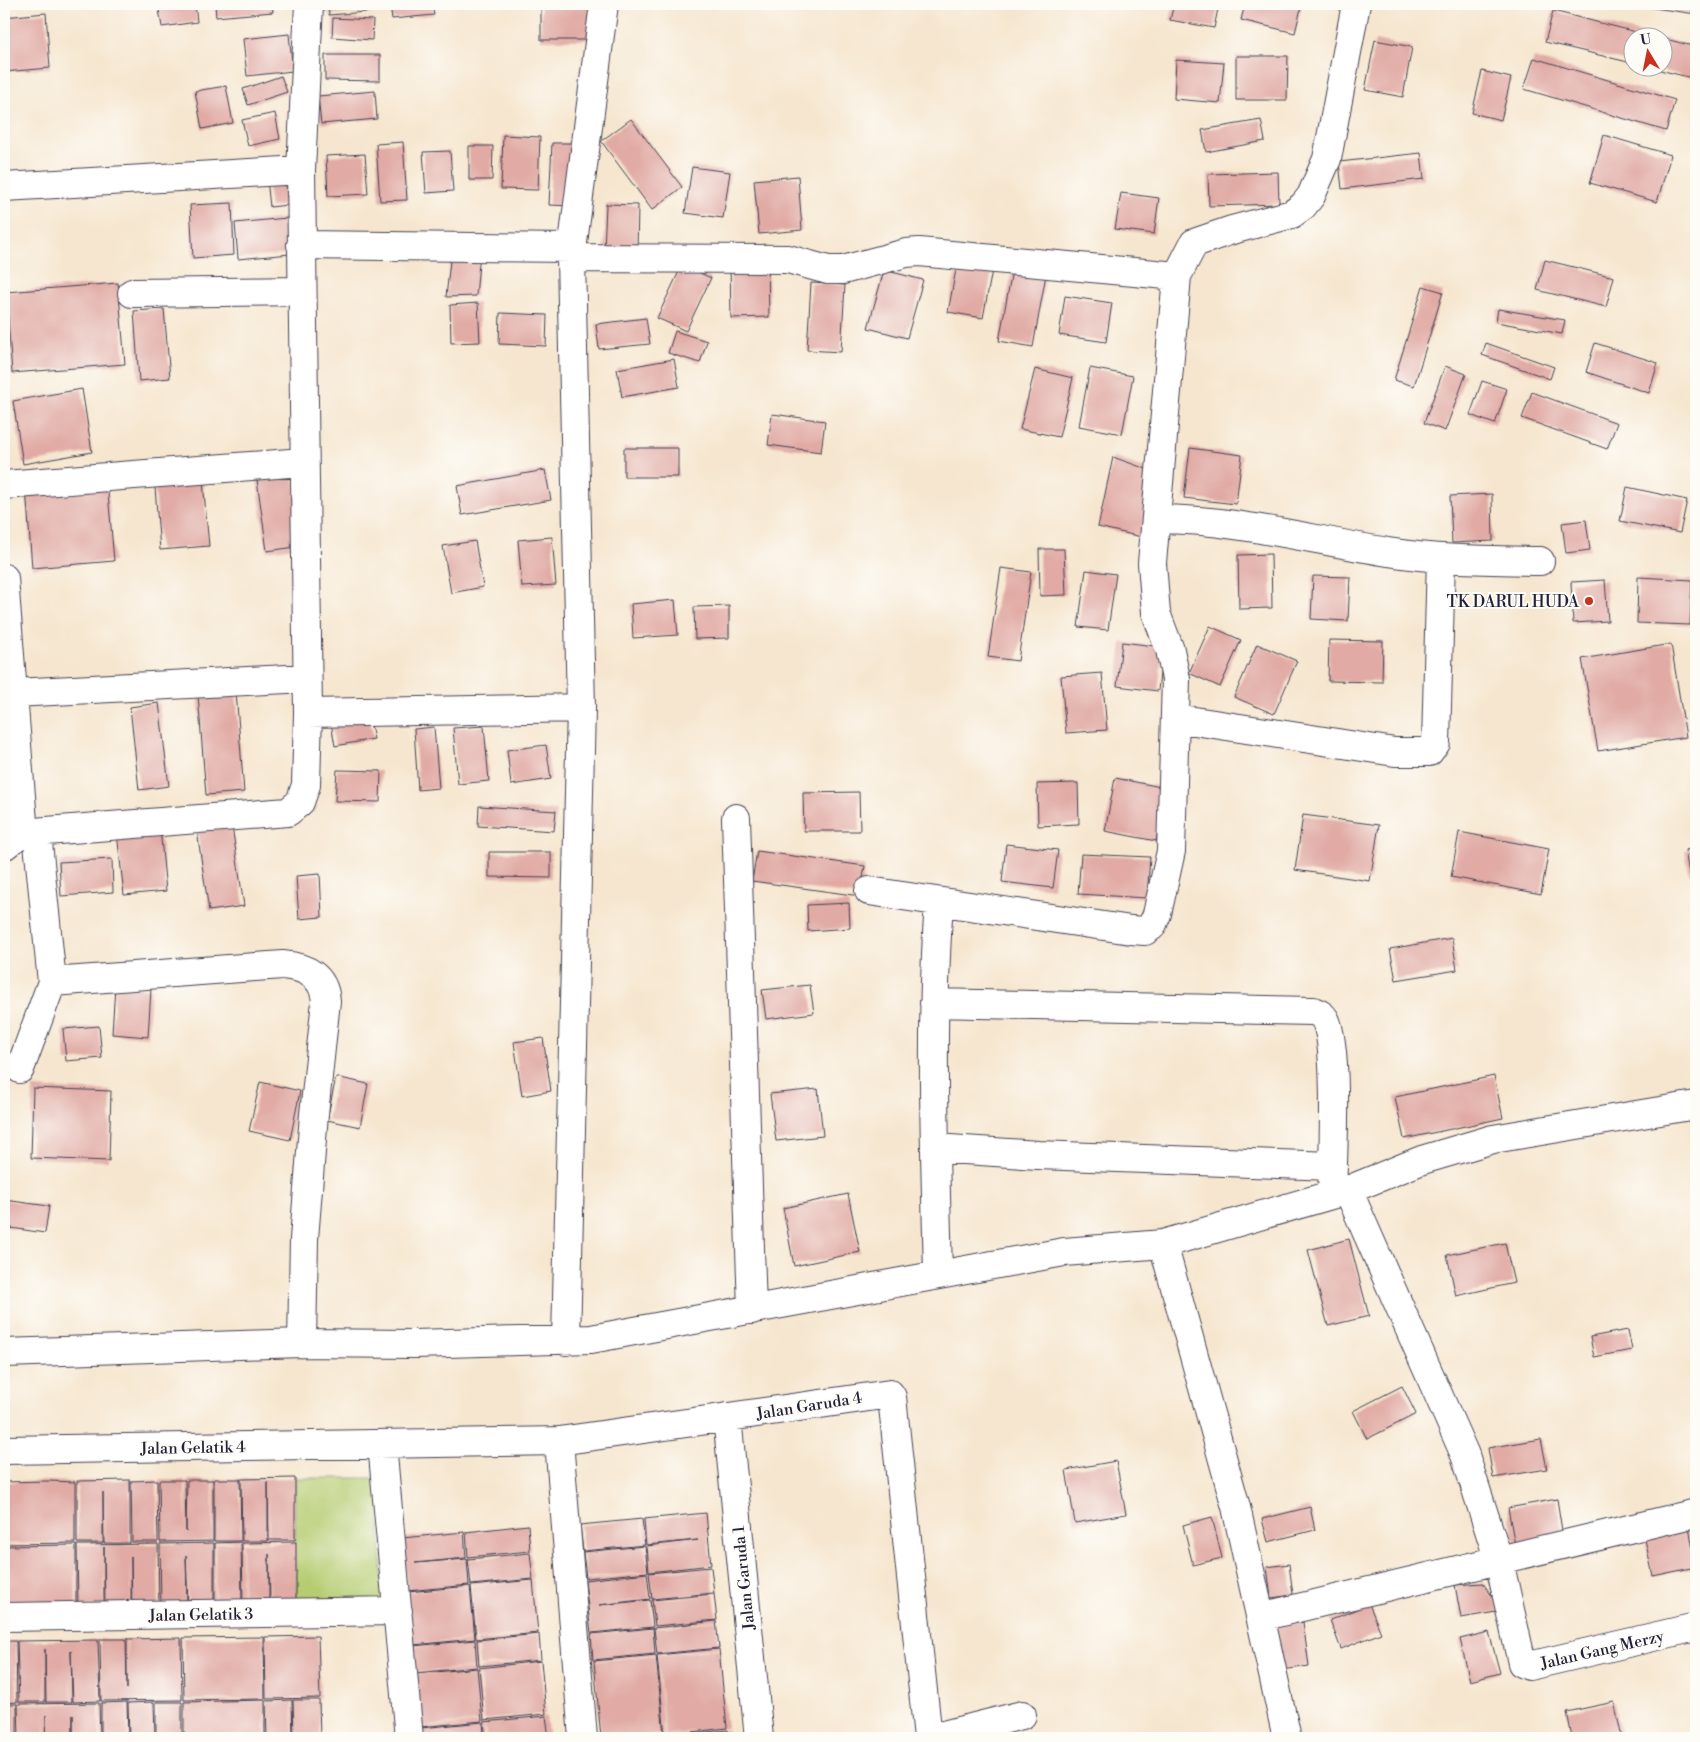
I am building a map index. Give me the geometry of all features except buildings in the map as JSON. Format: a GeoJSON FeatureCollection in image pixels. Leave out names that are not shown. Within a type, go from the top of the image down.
{"type":"FeatureCollection","features":[{"type":"Feature","properties":{"kind":"street"},"geometry":{"type":"LineString","coordinates":[[21,837],[288,812],[300,802],[306,785],[308,713],[301,291],[301,170],[309,4]]}},
{"type":"Feature","properties":{"kind":"street"},"geometry":{"type":"LineString","coordinates":[[566,1341],[581,708],[572,253],[604,4]]}},
{"type":"Feature","properties":{"kind":"street"},"geometry":{"type":"LineString","coordinates":[[869,891],[1131,930],[1145,931],[1152,926],[1157,914],[1171,850],[1176,679],[1170,650],[1156,613],[1152,563],[1158,519],[1177,276],[1194,243],[1232,230],[1292,214],[1303,206],[1311,196],[1327,159],[1356,4]]}},
{"type":"Feature","properties":{"kind":"street"},"geometry":{"type":"LineString","coordinates":[[4,187],[301,170]]}},
{"type":"Feature","properties":{"kind":"street"},"geometry":{"type":"LineString","coordinates":[[302,245],[788,260],[828,270],[843,270],[906,253],[919,252],[1177,276]]}},
{"type":"Feature","properties":{"kind":"street"},"geometry":{"type":"LineString","coordinates":[[132,294],[301,291]]}},
{"type":"Feature","properties":{"kind":"street"},"geometry":{"type":"LineString","coordinates":[[4,485],[304,462]]}},
{"type":"Feature","properties":{"kind":"street"},"geometry":{"type":"LineString","coordinates":[[1158,519],[1197,519],[1390,552],[1441,558],[1540,561]]}},
{"type":"Feature","properties":{"kind":"street"},"geometry":{"type":"LineString","coordinates":[[1176,718],[1395,752],[1429,752],[1436,743],[1441,558]]}},
{"type":"Feature","properties":{"kind":"street"},"geometry":{"type":"LineString","coordinates":[[4,578],[23,800],[21,837],[52,982],[20,1069]]}},
{"type":"Feature","properties":{"kind":"street"},"geometry":{"type":"LineString","coordinates":[[14,693],[307,678]]}},
{"type":"Feature","properties":{"kind":"street"},"geometry":{"type":"LineString","coordinates":[[308,713],[581,708]]}},
{"type":"Feature","properties":{"kind":"street"},"geometry":{"type":"LineString","coordinates":[[736,818],[752,1310]]}},
{"type":"Feature","properties":{"kind":"street"},"geometry":{"type":"LineString","coordinates":[[938,1274],[934,1148],[934,960],[939,902]]}},
{"type":"Feature","properties":{"kind":"street"},"geometry":{"type":"LineString","coordinates":[[52,982],[282,966],[297,966],[311,972],[320,982],[325,991],[326,1001],[314,1114],[304,1239],[302,1343]]}},
{"type":"Feature","properties":{"kind":"street"},"geometry":{"type":"LineString","coordinates":[[934,1003],[1313,1011],[1320,1014],[1328,1026],[1332,1059],[1333,1166],[1340,1192],[1466,1455],[1499,1562]]}},
{"type":"Feature","properties":{"kind":"street"},"geometry":{"type":"LineString","coordinates":[[4,1353],[302,1343],[414,1344],[591,1339],[938,1274],[1073,1251],[1163,1244],[1340,1192],[1422,1160],[1493,1139],[1696,1105]]}},
{"type":"Feature","properties":{"kind":"street"},"geometry":{"type":"LineString","coordinates":[[934,1148],[1038,1156],[1333,1166]]}},
{"type":"Feature","properties":{"kind":"street"},"geometry":{"type":"LineString","coordinates":[[1163,1244],[1236,1507],[1288,1738]]}},
{"type":"Feature","properties":{"kind":"street","name":"Jalan Garuda 4"},"geometry":{"type":"LineString","coordinates":[[382,1444],[559,1441],[886,1393],[892,1397],[930,1738]]}},
{"type":"Feature","properties":{"kind":"street","name":"Jalan Garuda 1"},"geometry":{"type":"LineString","coordinates":[[727,1417],[760,1738]]}},
{"type":"Feature","properties":{"kind":"street"},"geometry":{"type":"LineString","coordinates":[[559,1441],[583,1738]]}},
{"type":"Feature","properties":{"kind":"street"},"geometry":{"type":"LineString","coordinates":[[382,1444],[409,1738]]}},
{"type":"Feature","properties":{"kind":"street","name":"Jalan Gelatik 4"},"geometry":{"type":"LineString","coordinates":[[4,1450],[382,1444]]}},
{"type":"Feature","properties":{"kind":"street"},"geometry":{"type":"LineString","coordinates":[[1260,1617],[1499,1562],[1696,1513]]}},
{"type":"Feature","properties":{"kind":"street","name":"Jalan Gang Merzy"},"geometry":{"type":"LineString","coordinates":[[1499,1562],[1524,1666],[1696,1627]]}},
{"type":"Feature","properties":{"kind":"street","name":"Jalan Gelatik 3"},"geometry":{"type":"LineString","coordinates":[[4,1616],[398,1611]]}},
{"type":"Feature","properties":{"kind":"street"},"geometry":{"type":"LineString","coordinates":[[930,1738],[1022,1715]]}},
{"type":"Feature","properties":{"kind":"green space"},"geometry":{"type":"Polygon","coordinates":[[[295,1478],[378,1478],[383,1601],[296,1603],[295,1478]]]}},
{"type":"Feature","properties":{"kind":"place","name":"TK DARUL HUDA"},"geometry":{"type":"Point","coordinates":[1589,601]}}]}
